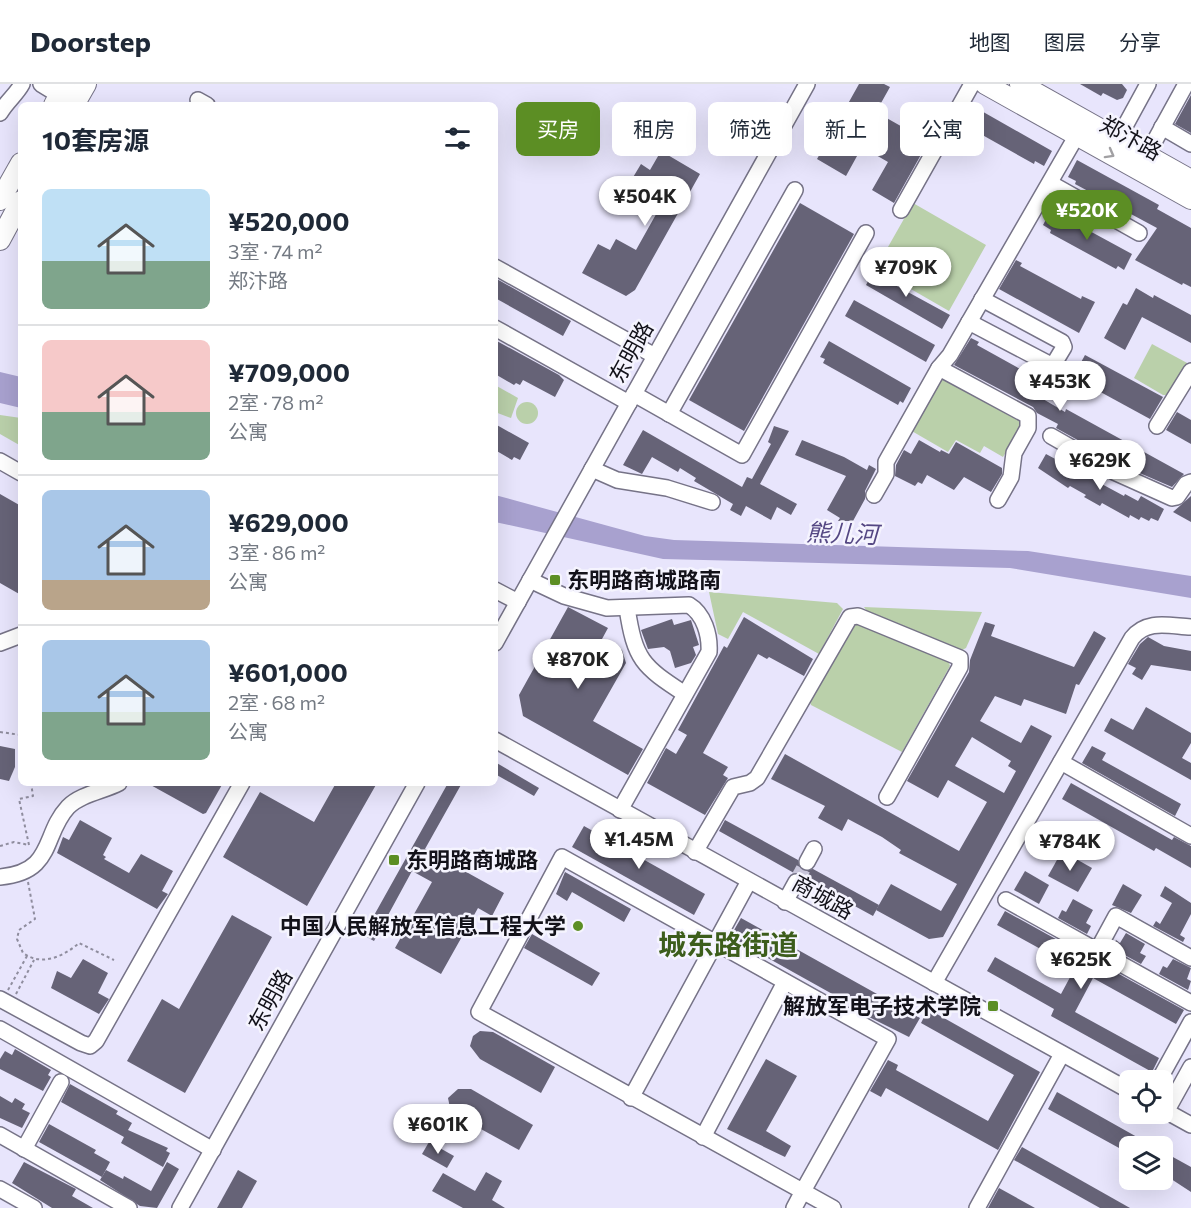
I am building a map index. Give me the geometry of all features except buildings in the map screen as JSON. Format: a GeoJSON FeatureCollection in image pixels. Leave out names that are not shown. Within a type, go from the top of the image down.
{"type":"FeatureCollection","features":[{"type":"Feature","properties":{"kind":"main road"},"geometry":{"type":"LineString","coordinates":[[63,97],[86,84]]}},
{"type":"Feature","properties":{"kind":"main road","name":"郑汴路"},"geometry":{"type":"LineString","coordinates":[[985,84],[1191,199]]}},
{"type":"Feature","properties":{"kind":"main road","name":"郑汴路"},"geometry":{"type":"LineString","coordinates":[[1020,84],[1191,180]]}},
{"type":"Feature","properties":{"kind":"main road"},"geometry":{"type":"LineString","coordinates":[[0,201],[18,168]]}},
{"type":"Feature","properties":{"kind":"main road"},"geometry":{"type":"LineString","coordinates":[[0,240],[18,207]]}},
{"type":"Feature","properties":{"kind":"street"},"geometry":{"type":"LineString","coordinates":[[0,112],[9,97],[18,92],[22,84]]}},
{"type":"Feature","properties":{"kind":"street"},"geometry":{"type":"LineString","coordinates":[[40,84],[63,97]]}},
{"type":"Feature","properties":{"kind":"street","name":"东明路"},"geometry":{"type":"LineString","coordinates":[[498,638],[807,84]]}},
{"type":"Feature","properties":{"kind":"street"},"geometry":{"type":"LineString","coordinates":[[901,210],[972,84]]}},
{"type":"Feature","properties":{"kind":"street"},"geometry":{"type":"LineString","coordinates":[[1118,139],[1148,84]]}},
{"type":"Feature","properties":{"kind":"street"},"geometry":{"type":"LineString","coordinates":[[1147,155],[1186,84]]}},
{"type":"Feature","properties":{"kind":"street"},"geometry":{"type":"LineString","coordinates":[[1162,127],[1191,144]]}},
{"type":"Feature","properties":{"kind":"street"},"geometry":{"type":"LineString","coordinates":[[874,495],[886,474],[886,462],[939,368],[950,355],[1077,135]]}},
{"type":"Feature","properties":{"kind":"street"},"geometry":{"type":"LineString","coordinates":[[1050,183],[1139,233]]}},
{"type":"Feature","properties":{"kind":"street"},"geometry":{"type":"LineString","coordinates":[[669,414],[795,190]]}},
{"type":"Feature","properties":{"kind":"street"},"geometry":{"type":"LineString","coordinates":[[498,330],[631,398],[669,414],[742,455],[866,233]]}},
{"type":"Feature","properties":{"kind":"street"},"geometry":{"type":"LineString","coordinates":[[498,269],[655,356]]}},
{"type":"Feature","properties":{"kind":"street"},"geometry":{"type":"LineString","coordinates":[[969,322],[1049,364],[1055,362],[1064,347],[1062,342],[982,298]]}},
{"type":"Feature","properties":{"kind":"street"},"geometry":{"type":"LineString","coordinates":[[939,368],[1028,416],[1028,428],[1014,453],[1011,477],[998,500]]}},
{"type":"Feature","properties":{"kind":"street"},"geometry":{"type":"LineString","coordinates":[[1157,426],[1191,371]]}},
{"type":"Feature","properties":{"kind":"street"},"geometry":{"type":"LineString","coordinates":[[1051,436],[1114,472],[1172,498],[1177,497],[1186,484],[1191,482]]}},
{"type":"Feature","properties":{"kind":"street"},"geometry":{"type":"LineString","coordinates":[[0,461],[18,471]]}},
{"type":"Feature","properties":{"kind":"street"},"geometry":{"type":"LineString","coordinates":[[592,470],[617,480],[667,489],[712,502]]}},
{"type":"Feature","properties":{"kind":"street"},"geometry":{"type":"LineString","coordinates":[[530,580],[564,596],[607,608],[689,605],[698,610],[710,642],[709,652],[620,810]]}},
{"type":"Feature","properties":{"kind":"street"},"geometry":{"type":"LineString","coordinates":[[498,592],[518,602]]}},
{"type":"Feature","properties":{"kind":"street"},"geometry":{"type":"LineString","coordinates":[[627,608],[632,641],[640,658],[653,673],[685,694]]}},
{"type":"Feature","properties":{"kind":"street"},"geometry":{"type":"LineString","coordinates":[[696,852],[733,787],[750,783],[757,778],[850,617],[858,616],[960,658],[960,667],[887,797]]}},
{"type":"Feature","properties":{"kind":"street"},"geometry":{"type":"LineString","coordinates":[[934,983],[1139,629],[1150,624],[1191,627]]}},
{"type":"Feature","properties":{"kind":"street"},"geometry":{"type":"LineString","coordinates":[[0,643],[18,636]]}},
{"type":"Feature","properties":{"kind":"street","name":"商城路"},"geometry":{"type":"LineString","coordinates":[[498,742],[1119,1085]]}},
{"type":"Feature","properties":{"kind":"street"},"geometry":{"type":"LineString","coordinates":[[1061,762],[1191,836]]}},
{"type":"Feature","properties":{"kind":"street"},"geometry":{"type":"LineString","coordinates":[[0,877],[26,869],[44,853],[62,815],[70,805],[112,786]]}},
{"type":"Feature","properties":{"kind":"street"},"geometry":{"type":"LineString","coordinates":[[4,1002],[81,1043],[90,1046],[96,1041],[240,786]]}},
{"type":"Feature","properties":{"kind":"street","name":"东明路"},"geometry":{"type":"LineString","coordinates":[[180,1208],[415,786]]}},
{"type":"Feature","properties":{"kind":"street"},"geometry":{"type":"LineString","coordinates":[[794,1208],[803,1191],[888,1039],[562,857],[479,1012],[631,1098],[803,1191],[833,1208]]}},
{"type":"Feature","properties":{"kind":"street"},"geometry":{"type":"LineString","coordinates":[[631,1098],[749,881]]}},
{"type":"Feature","properties":{"kind":"street"},"geometry":{"type":"LineString","coordinates":[[785,902],[796,882]]}},
{"type":"Feature","properties":{"kind":"street"},"geometry":{"type":"LineString","coordinates":[[1006,900],[1191,1003]]}},
{"type":"Feature","properties":{"kind":"street"},"geometry":{"type":"LineString","coordinates":[[1096,951],[1116,916],[1191,958]]}},
{"type":"Feature","properties":{"kind":"street"},"geometry":{"type":"LineString","coordinates":[[703,1137],[785,982]]}},
{"type":"Feature","properties":{"kind":"street"},"geometry":{"type":"LineString","coordinates":[[1165,1070],[1191,1022]]}},
{"type":"Feature","properties":{"kind":"street"},"geometry":{"type":"LineString","coordinates":[[0,1029],[213,1150]]}},
{"type":"Feature","properties":{"kind":"street"},"geometry":{"type":"LineString","coordinates":[[977,1208],[1062,1054]]}},
{"type":"Feature","properties":{"kind":"street"},"geometry":{"type":"LineString","coordinates":[[1173,1096],[1191,1067]]}},
{"type":"Feature","properties":{"kind":"street"},"geometry":{"type":"LineString","coordinates":[[24,1149],[61,1082]]}},
{"type":"Feature","properties":{"kind":"street"},"geometry":{"type":"LineString","coordinates":[[1173,1116],[1191,1125]]}},
{"type":"Feature","properties":{"kind":"street"},"geometry":{"type":"LineString","coordinates":[[0,1135],[129,1208]]}},
{"type":"Feature","properties":{"kind":"street"},"geometry":{"type":"LineString","coordinates":[[0,1189],[34,1208]]}},
{"type":"Feature","properties":{"kind":"path"},"geometry":{"type":"LineString","coordinates":[[0,732],[18,735]]}},
{"type":"Feature","properties":{"kind":"path"},"geometry":{"type":"LineString","coordinates":[[29,845],[19,799],[33,796],[31,786]]}},
{"type":"Feature","properties":{"kind":"path"},"geometry":{"type":"LineString","coordinates":[[0,846],[14,842],[29,845],[44,853]]}},
{"type":"Feature","properties":{"kind":"path"},"geometry":{"type":"LineString","coordinates":[[26,869],[35,919],[19,930],[17,939],[18,946],[27,956],[35,960],[67,955],[79,943],[114,960]]}},
{"type":"Feature","properties":{"kind":"path"},"geometry":{"type":"LineString","coordinates":[[4,1002],[27,956]]}},
{"type":"Feature","properties":{"kind":"path"},"geometry":{"type":"LineString","coordinates":[[4,1002],[35,960]]}},
{"type":"Feature","properties":{"kind":"green space"},"geometry":{"type":"Polygon","coordinates":[[[913,203],[986,245],[949,311],[890,277],[894,269],[880,261],[913,203]]]}},
{"type":"Feature","properties":{"kind":"green space"},"geometry":{"type":"Polygon","coordinates":[[[1152,344],[1189,364],[1170,395],[1163,395],[1134,378],[1152,344]]]}},
{"type":"Feature","properties":{"kind":"green space"},"geometry":{"type":"Polygon","coordinates":[[[943,379],[1023,423],[1003,457],[984,446],[980,453],[956,440],[948,452],[910,430],[938,381],[943,379]]]}},
{"type":"Feature","properties":{"kind":"green space"},"geometry":{"type":"Polygon","coordinates":[[[498,387],[518,398],[511,418],[498,413],[498,387]]]}},
{"type":"Feature","properties":{"kind":"green space"},"geometry":{"type":"Polygon","coordinates":[[[523,402],[531,402],[538,409],[538,417],[531,424],[523,424],[516,417],[516,409],[523,402]]]}},
{"type":"Feature","properties":{"kind":"green space"},"geometry":{"type":"Polygon","coordinates":[[[0,415],[18,418],[18,444],[0,434],[0,415]]]}},
{"type":"Feature","properties":{"kind":"green space"},"geometry":{"type":"Polygon","coordinates":[[[709,592],[837,603],[843,609],[819,654],[743,612],[728,639],[718,634],[709,592]]]}},
{"type":"Feature","properties":{"kind":"green space"},"geometry":{"type":"Polygon","coordinates":[[[864,607],[982,612],[966,648],[960,651],[869,614],[864,607]]]}},
{"type":"Feature","properties":{"kind":"green space"},"geometry":{"type":"Polygon","coordinates":[[[856,624],[948,660],[950,666],[902,752],[811,705],[810,702],[856,624]]]}},
{"type":"Feature","properties":{"kind":"shaded area"},"geometry":{"type":"Polygon","coordinates":[[[0,372],[18,376],[18,407],[0,403],[0,372]]]}},
{"type":"Feature","properties":{"kind":"shaded area"},"geometry":{"type":"Polygon","coordinates":[[[498,496],[645,536],[674,540],[1028,551],[1191,576],[1191,598],[1010,568],[663,559],[498,523],[498,496]]]}},
{"type":"Feature","properties":{"kind":"tunnel"},"geometry":{"type":"LineString","coordinates":[[796,882],[807,862]]}},
{"type":"Feature","properties":{"kind":"place","name":"东明路商城路南"},"geometry":{"type":"Point","coordinates":[555,580]}},
{"type":"Feature","properties":{"kind":"place","name":"东明路商城路"},"geometry":{"type":"Point","coordinates":[394,860]}},
{"type":"Feature","properties":{"kind":"place","name":"中国人民解放军信息工程大学"},"geometry":{"type":"Point","coordinates":[578,926]}},
{"type":"Feature","properties":{"kind":"place","name":"解放军电子技术学院"},"geometry":{"type":"Point","coordinates":[993,1006]}},
{"type":"Feature","properties":{"kind":"district","name":"城东路街道"},"geometry":{"type":"Point","coordinates":[728,945]}},
{"type":"Feature","properties":{"kind":"water label","name":"熊儿河"},"geometry":{"type":"Point","coordinates":[842,534]}}]}
